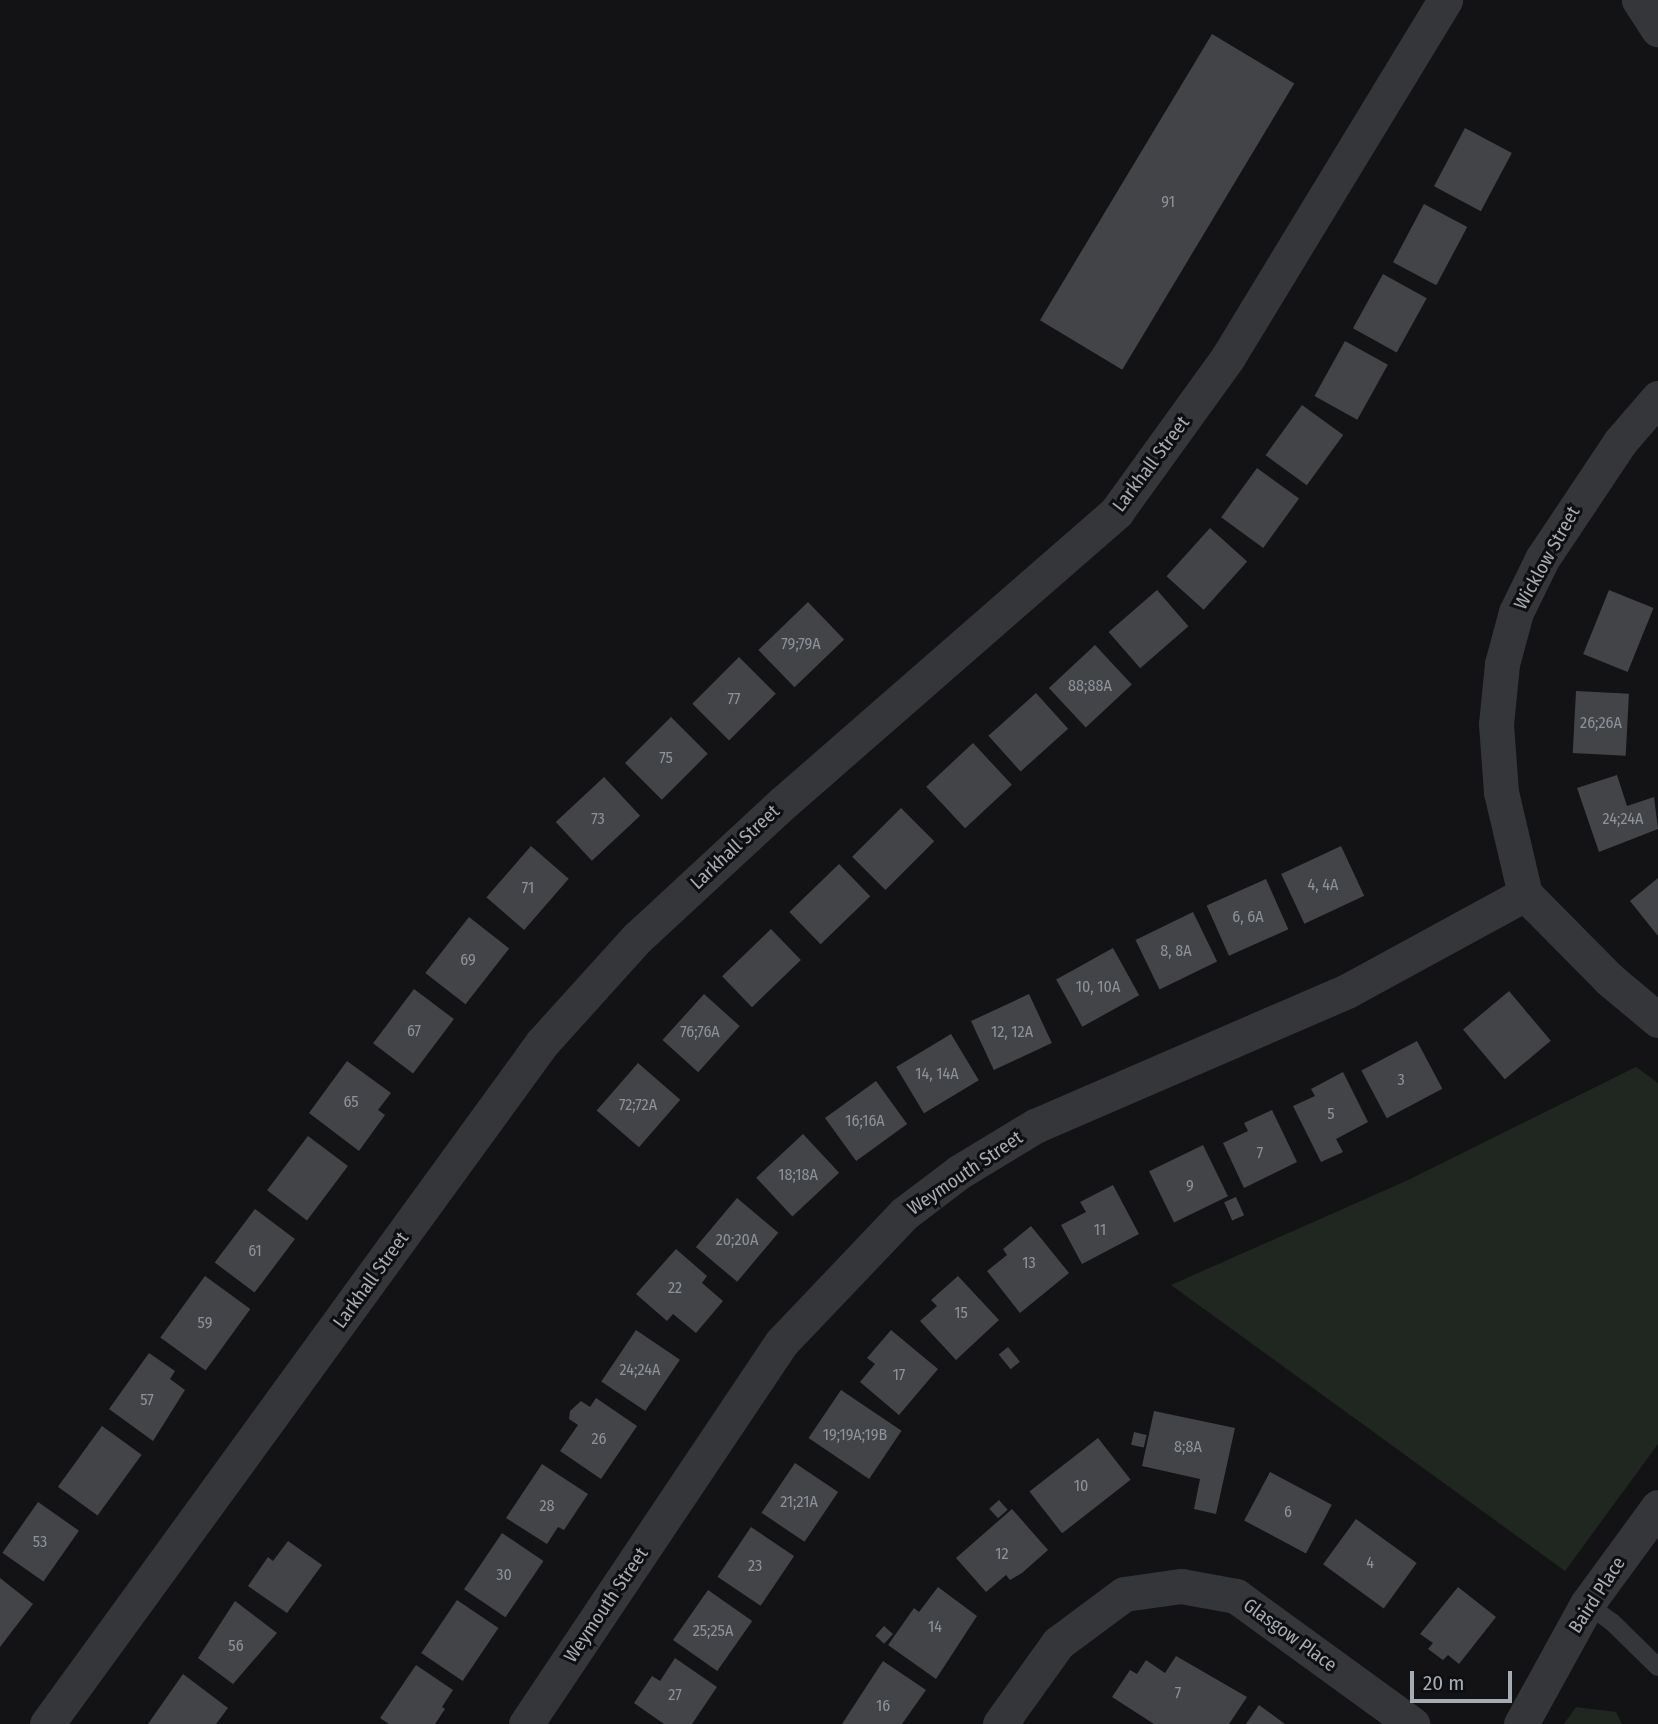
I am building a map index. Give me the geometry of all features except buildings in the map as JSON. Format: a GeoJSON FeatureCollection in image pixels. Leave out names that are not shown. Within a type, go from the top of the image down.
{"type":"FeatureCollection","features":[{"type":"Feature","properties":{"kind":"street","name":"Larkhall Street"},"geometry":{"type":"LineString","coordinates":[[47,1724],[541,1043],[637,938],[784,802],[1117,511],[1228,357],[1445,0]]}},
{"type":"Feature","properties":{"kind":"street"},"geometry":{"type":"LineString","coordinates":[[1639,0],[1658,29]]}},
{"type":"Feature","properties":{"kind":"street","name":"Wicklow Street"},"geometry":{"type":"LineString","coordinates":[[1525,894],[1500,792],[1496,724],[1502,664],[1516,612],[1572,510],[1658,398]]}},
{"type":"Feature","properties":{"kind":"street"},"geometry":{"type":"LineString","coordinates":[[1525,894],[1609,979],[1658,1020]]}},
{"type":"Feature","properties":{"kind":"street","name":"Weymouth Street"},"geometry":{"type":"LineString","coordinates":[[526,1724],[781,1343],[905,1213],[960,1172],[1035,1126],[1347,991],[1525,894]]}},
{"type":"Feature","properties":{"kind":"street","name":"Baird Place"},"geometry":{"type":"LineString","coordinates":[[1521,1724],[1587,1604],[1658,1507]]}},
{"type":"Feature","properties":{"kind":"street","name":"Glasgow Place"},"geometry":{"type":"LineString","coordinates":[[1000,1724],[1058,1643],[1124,1594],[1181,1586],[1236,1596],[1412,1724]]}},
{"type":"Feature","properties":{"kind":"lane"},"geometry":{"type":"LineString","coordinates":[[1587,1604],[1612,1622],[1658,1667]]}},
{"type":"Feature","properties":{"kind":"shaded area"},"geometry":{"type":"Polygon","coordinates":[[[1636,1067],[1658,1083],[1658,1444],[1565,1571],[1171,1285],[1406,1181],[1636,1067]]]}},
{"type":"Feature","properties":{"kind":"shaded area"},"geometry":{"type":"Polygon","coordinates":[[[1576,1707],[1616,1712],[1622,1724],[1564,1724],[1576,1707]]]}}]}
